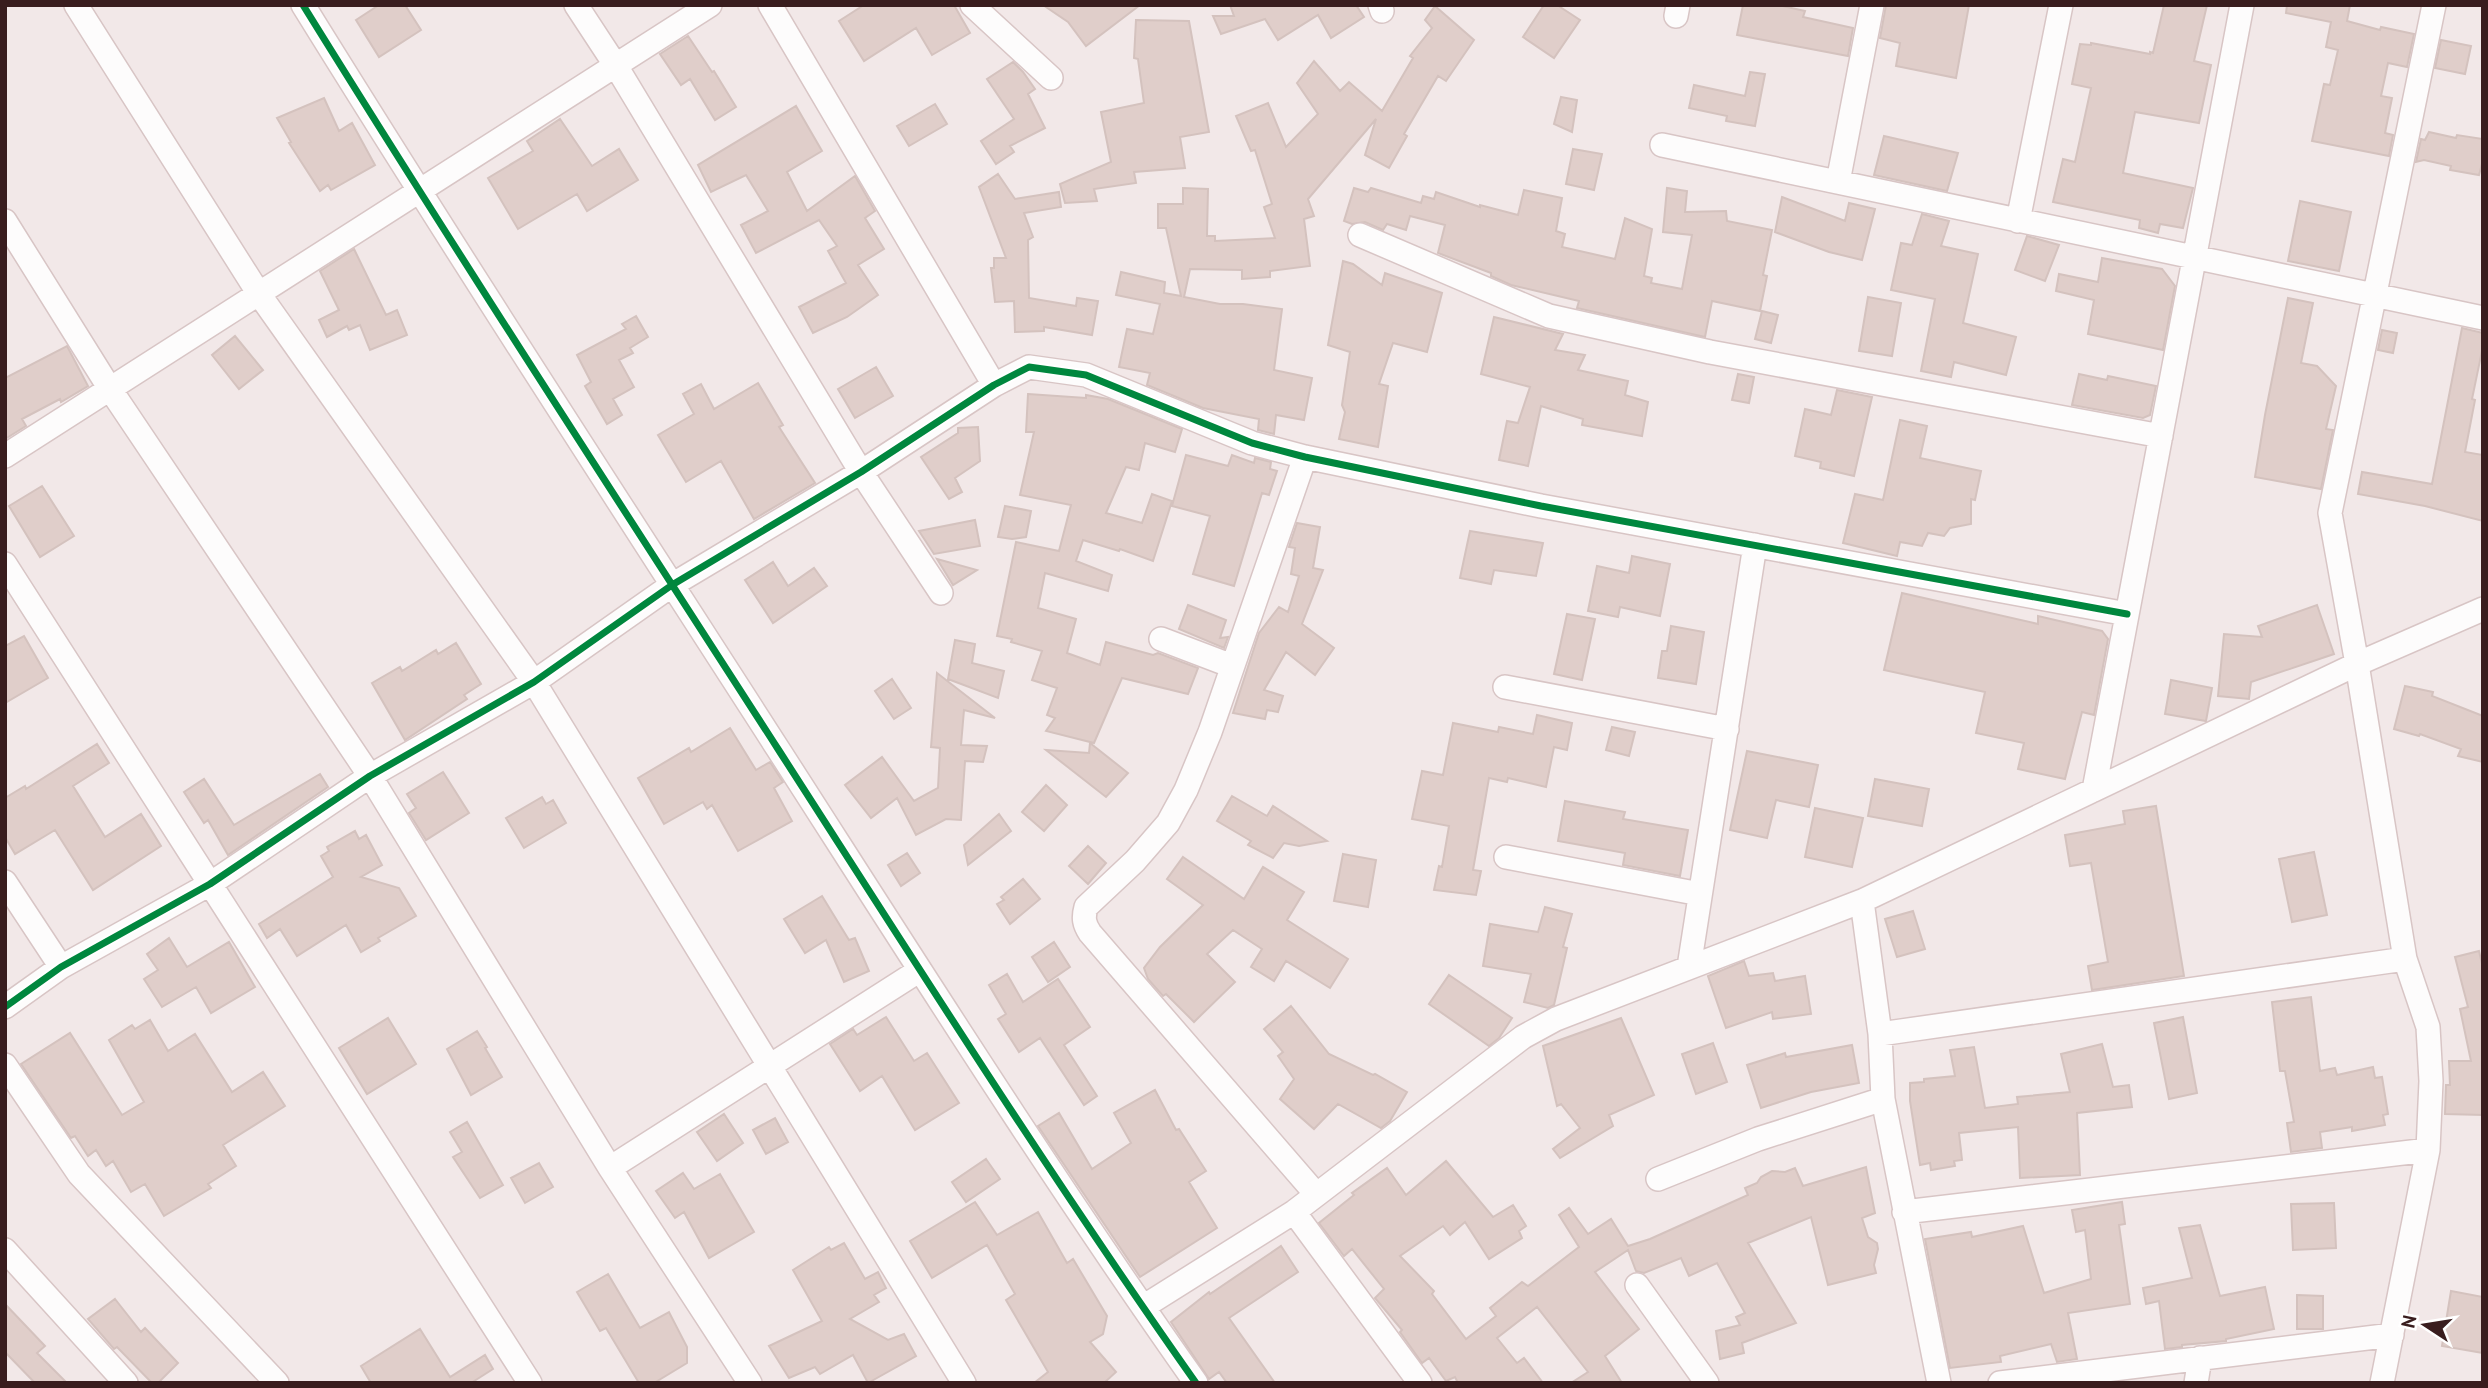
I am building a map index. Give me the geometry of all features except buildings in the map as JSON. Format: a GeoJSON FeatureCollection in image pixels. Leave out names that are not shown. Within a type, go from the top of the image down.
{"type":"FeatureCollection","features":[{"type":"Feature","properties":{"kind":"street"},"geometry":{"type":"LineString","coordinates":[[76,5],[259,294],[534,682],[964,1383]]}},
{"type":"Feature","properties":{"kind":"street"},"geometry":{"type":"LineString","coordinates":[[303,5],[419,192],[920,970],[1196,1383]]}},
{"type":"Feature","properties":{"kind":"street"},"geometry":{"type":"LineString","coordinates":[[576,5],[616,66],[861,472],[940,593]]}},
{"type":"Feature","properties":{"kind":"street"},"geometry":{"type":"LineString","coordinates":[[5,456],[710,5]]}},
{"type":"Feature","properties":{"kind":"street"},"geometry":{"type":"LineString","coordinates":[[770,5],[994,385]]}},
{"type":"Feature","properties":{"kind":"street"},"geometry":{"type":"LineString","coordinates":[[972,5],[1051,78]]}},
{"type":"Feature","properties":{"kind":"street"},"geometry":{"type":"LineString","coordinates":[[1838,183],[1872,5]]}},
{"type":"Feature","properties":{"kind":"street"},"geometry":{"type":"LineString","coordinates":[[2018,220],[2061,5]]}},
{"type":"Feature","properties":{"kind":"street"},"geometry":{"type":"LineString","coordinates":[[2094,790],[2242,5]]}},
{"type":"Feature","properties":{"kind":"street"},"geometry":{"type":"LineString","coordinates":[[2382,1383],[2428,1150],[2431,1081],[2428,1027],[2405,959],[2330,513],[2434,5]]}},
{"type":"Feature","properties":{"kind":"street"},"geometry":{"type":"LineString","coordinates":[[1662,145],[2483,318]]}},
{"type":"Feature","properties":{"kind":"street"},"geometry":{"type":"LineString","coordinates":[[5,221],[110,389],[370,776],[610,1168],[750,1383]]}},
{"type":"Feature","properties":{"kind":"street"},"geometry":{"type":"LineString","coordinates":[[1360,235],[1549,316],[1710,352],[2161,436]]}},
{"type":"Feature","properties":{"kind":"street"},"geometry":{"type":"LineString","coordinates":[[5,1007],[61,967],[210,884],[370,776],[534,682],[672,585],[861,472],[994,385],[1029,366],[1086,375],[1252,443],[1306,457],[1541,506],[2127,614]]}},
{"type":"Feature","properties":{"kind":"street"},"geometry":{"type":"LineString","coordinates":[[1306,457],[1210,732],[1186,790],[1168,823],[1135,861],[1086,907],[1083,916],[1084,924],[1090,933],[1317,1194]]}},
{"type":"Feature","properties":{"kind":"street"},"geometry":{"type":"LineString","coordinates":[[1689,967],[1755,545]]}},
{"type":"Feature","properties":{"kind":"street"},"geometry":{"type":"LineString","coordinates":[[5,564],[530,1383]]}},
{"type":"Feature","properties":{"kind":"street"},"geometry":{"type":"LineString","coordinates":[[1143,1307],[1294,1212],[1523,1037],[1556,1019],[1863,901],[2357,664],[2483,609]]}},
{"type":"Feature","properties":{"kind":"street"},"geometry":{"type":"LineString","coordinates":[[1161,639],[1232,666]]}},
{"type":"Feature","properties":{"kind":"street"},"geometry":{"type":"LineString","coordinates":[[1505,687],[1727,729]]}},
{"type":"Feature","properties":{"kind":"street"},"geometry":{"type":"LineString","coordinates":[[1506,857],[1700,894]]}},
{"type":"Feature","properties":{"kind":"street"},"geometry":{"type":"LineString","coordinates":[[5,882],[61,967]]}},
{"type":"Feature","properties":{"kind":"street"},"geometry":{"type":"LineString","coordinates":[[1863,901],[1880,1034],[1883,1099],[1939,1383]]}},
{"type":"Feature","properties":{"kind":"street"},"geometry":{"type":"LineString","coordinates":[[1880,1034],[2405,959]]}},
{"type":"Feature","properties":{"kind":"street"},"geometry":{"type":"LineString","coordinates":[[610,1168],[920,970]]}},
{"type":"Feature","properties":{"kind":"street"},"geometry":{"type":"LineString","coordinates":[[5,1065],[79,1174],[277,1383]]}},
{"type":"Feature","properties":{"kind":"street"},"geometry":{"type":"LineString","coordinates":[[1658,1179],[1758,1139],[1883,1099]]}},
{"type":"Feature","properties":{"kind":"street"},"geometry":{"type":"LineString","coordinates":[[1904,1212],[2428,1150]]}},
{"type":"Feature","properties":{"kind":"street"},"geometry":{"type":"LineString","coordinates":[[1294,1212],[1420,1383]]}},
{"type":"Feature","properties":{"kind":"street"},"geometry":{"type":"LineString","coordinates":[[5,1250],[126,1383]]}},
{"type":"Feature","properties":{"kind":"street"},"geometry":{"type":"LineString","coordinates":[[1637,1285],[1707,1383]]}},
{"type":"Feature","properties":{"kind":"street"},"geometry":{"type":"LineString","coordinates":[[2000,1383],[2392,1335]]}},
{"type":"Feature","properties":{"kind":"street"},"geometry":{"type":"LineString","coordinates":[[2196,1383],[2200,1358]]}},
{"type":"Feature","properties":{"kind":"cycle path"},"geometry":{"type":"LineString","coordinates":[[303,5],[479,285],[932,989],[1088,1227],[1196,1383]]}},
{"type":"Feature","properties":{"kind":"cycle path"},"geometry":{"type":"LineString","coordinates":[[5,1007],[61,967],[210,884],[370,776],[534,682],[672,585],[861,472],[994,385],[1029,367],[1086,375],[1252,443],[1305,457],[1541,506],[2127,614]]}}]}
